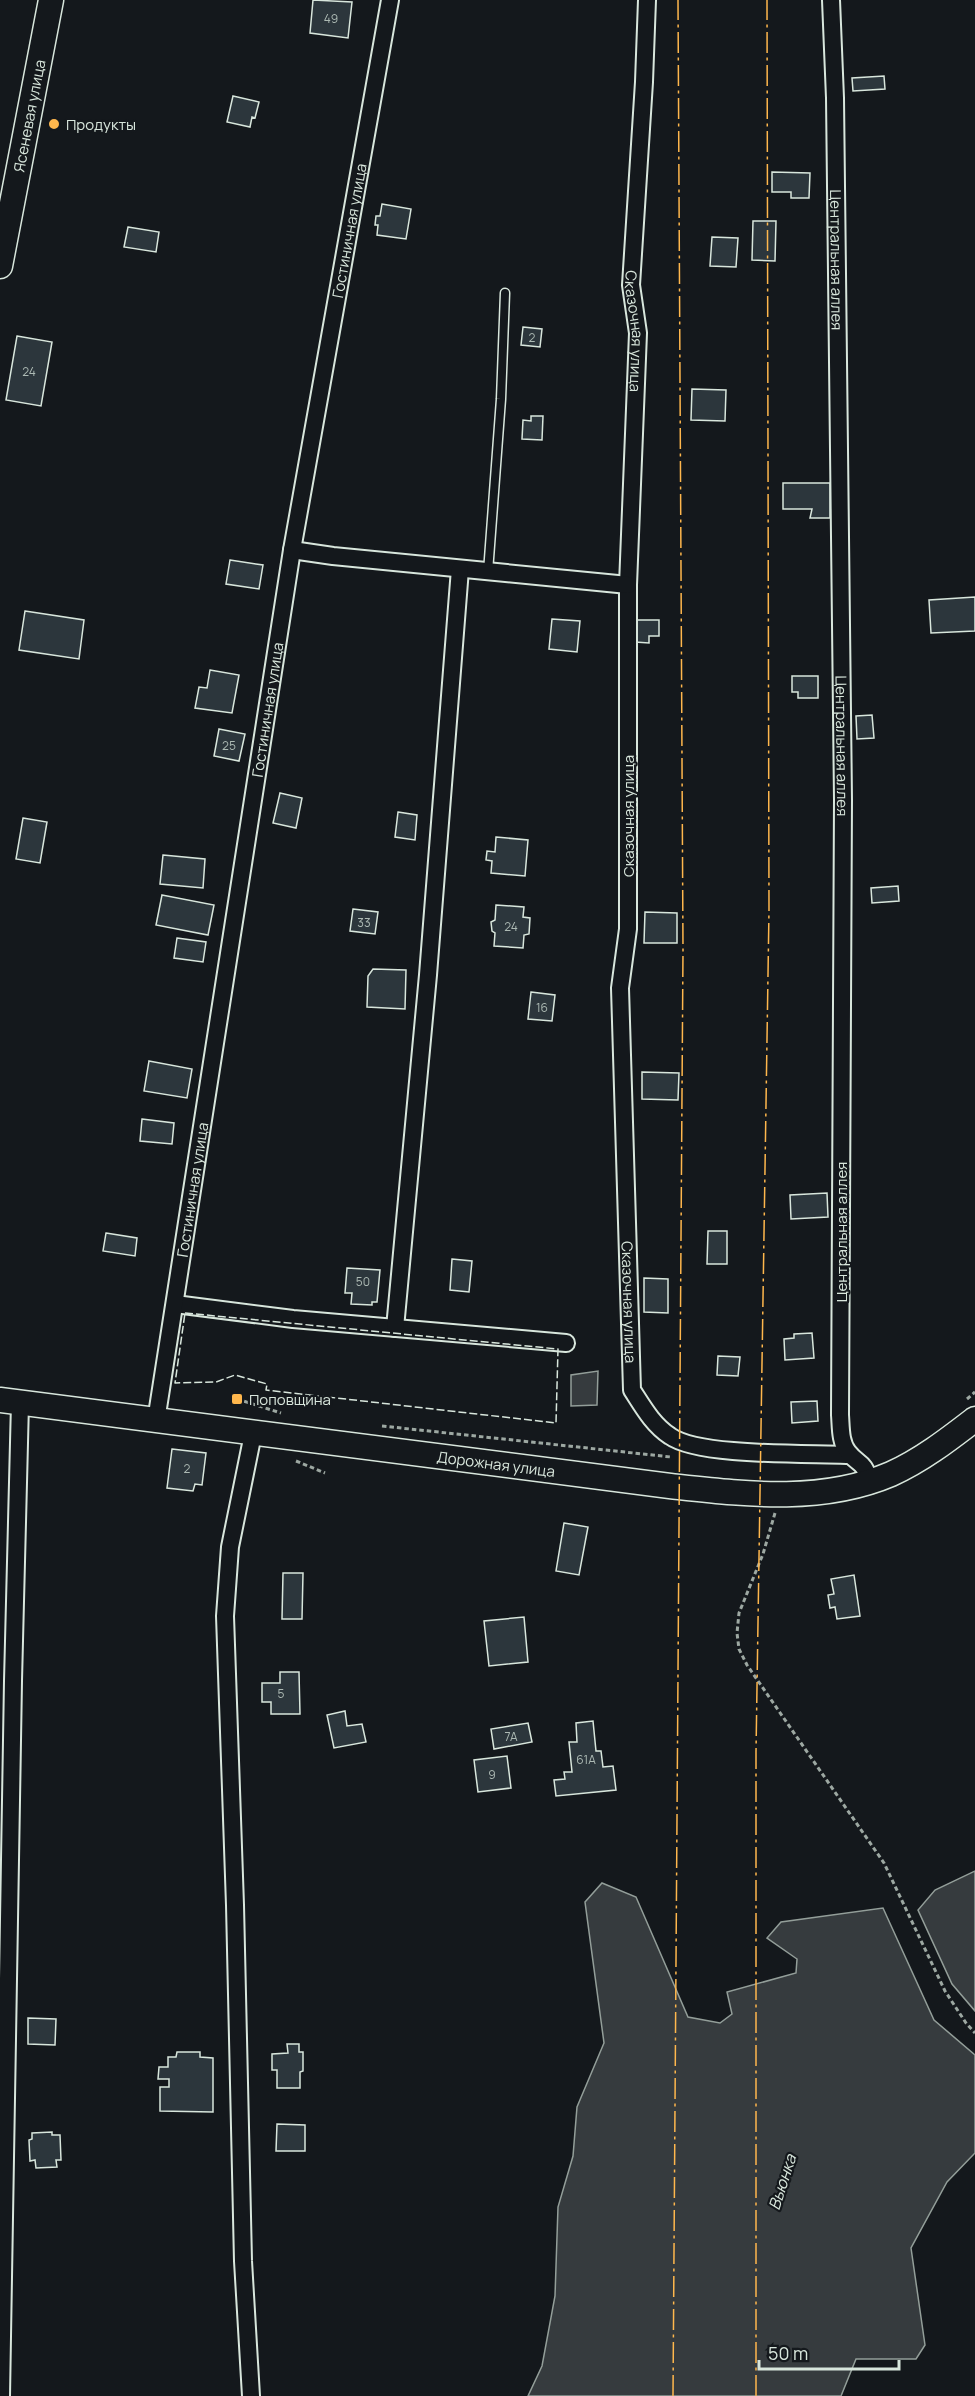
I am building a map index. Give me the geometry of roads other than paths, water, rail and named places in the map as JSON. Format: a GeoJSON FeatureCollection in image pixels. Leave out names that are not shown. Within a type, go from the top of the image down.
{"type":"FeatureCollection","features":[{"type":"Feature","properties":{"kind":"main road","name":"Ясеневая улица"},"geometry":{"type":"LineString","coordinates":[[0,266],[51,0]]}},
{"type":"Feature","properties":{"kind":"main road","name":"Дорожная улица"},"geometry":{"type":"LineString","coordinates":[[10,1402],[658,1485],[782,1495],[813,1493],[870,1482],[909,1465],[967,1412]]}},
{"type":"Feature","properties":{"kind":"street","name":"Гостиничная улица"},"geometry":{"type":"LineString","coordinates":[[156,1421],[292,550],[390,0]]}},
{"type":"Feature","properties":{"kind":"street","name":"Сказочная улица"},"geometry":{"type":"LineString","coordinates":[[647,0],[631,285],[638,333],[628,585],[628,929],[620,988],[632,1390],[650,1419],[671,1438],[709,1449],[849,1455]]}},
{"type":"Feature","properties":{"kind":"street","name":"Центральная аллея"},"geometry":{"type":"LineString","coordinates":[[831,0],[835,98],[843,800],[840,1415],[843,1446],[849,1455],[862,1463],[870,1482]]}},
{"type":"Feature","properties":{"kind":"street"},"geometry":{"type":"LineString","coordinates":[[292,550],[628,585]]}},
{"type":"Feature","properties":{"kind":"street"},"geometry":{"type":"LineString","coordinates":[[395,1328],[428,975],[460,569]]}},
{"type":"Feature","properties":{"kind":"street"},"geometry":{"type":"LineString","coordinates":[[175,1304],[293,1319],[566,1343]]}},
{"type":"Feature","properties":{"kind":"street"},"geometry":{"type":"LineString","coordinates":[[1,2396],[10,1402]]}},
{"type":"Feature","properties":{"kind":"street"},"geometry":{"type":"LineString","coordinates":[[252,2396],[243,2250],[225,1616],[230,1547],[253,1434]]}},
{"type":"Feature","properties":{"kind":"lane"},"geometry":{"type":"LineString","coordinates":[[488,572],[501,399],[505,293]]}},
{"type":"Feature","properties":{"kind":"water"},"geometry":{"type":"Polygon","coordinates":[[[598,1371],[597,1405],[571,1406],[571,1375],[598,1371]]]}},
{"type":"Feature","properties":{"kind":"water"},"geometry":{"type":"Polygon","coordinates":[[[975,1871],[975,2011],[952,1984],[918,1910],[935,1890],[975,1871]]]}},
{"type":"Feature","properties":{"kind":"water","name":"Вьюнка"},"geometry":{"type":"Polygon","coordinates":[[[602,1883],[636,1897],[688,2017],[720,2023],[732,2014],[727,1992],[796,1973],[797,1959],[767,1938],[781,1922],[883,1908],[934,2020],[975,2055],[975,2153],[947,2182],[911,2248],[925,2345],[916,2359],[856,2359],[841,2396],[528,2396],[542,2366],[555,2296],[558,2207],[573,2156],[577,2107],[604,2043],[585,1902],[602,1883]]]}},
{"type":"Feature","properties":{"kind":"place","name":"Продукты"},"geometry":{"type":"Point","coordinates":[54,124]}},
{"type":"Feature","properties":{"kind":"place","name":"Поповщина"},"geometry":{"type":"Point","coordinates":[237,1399]}}]}
